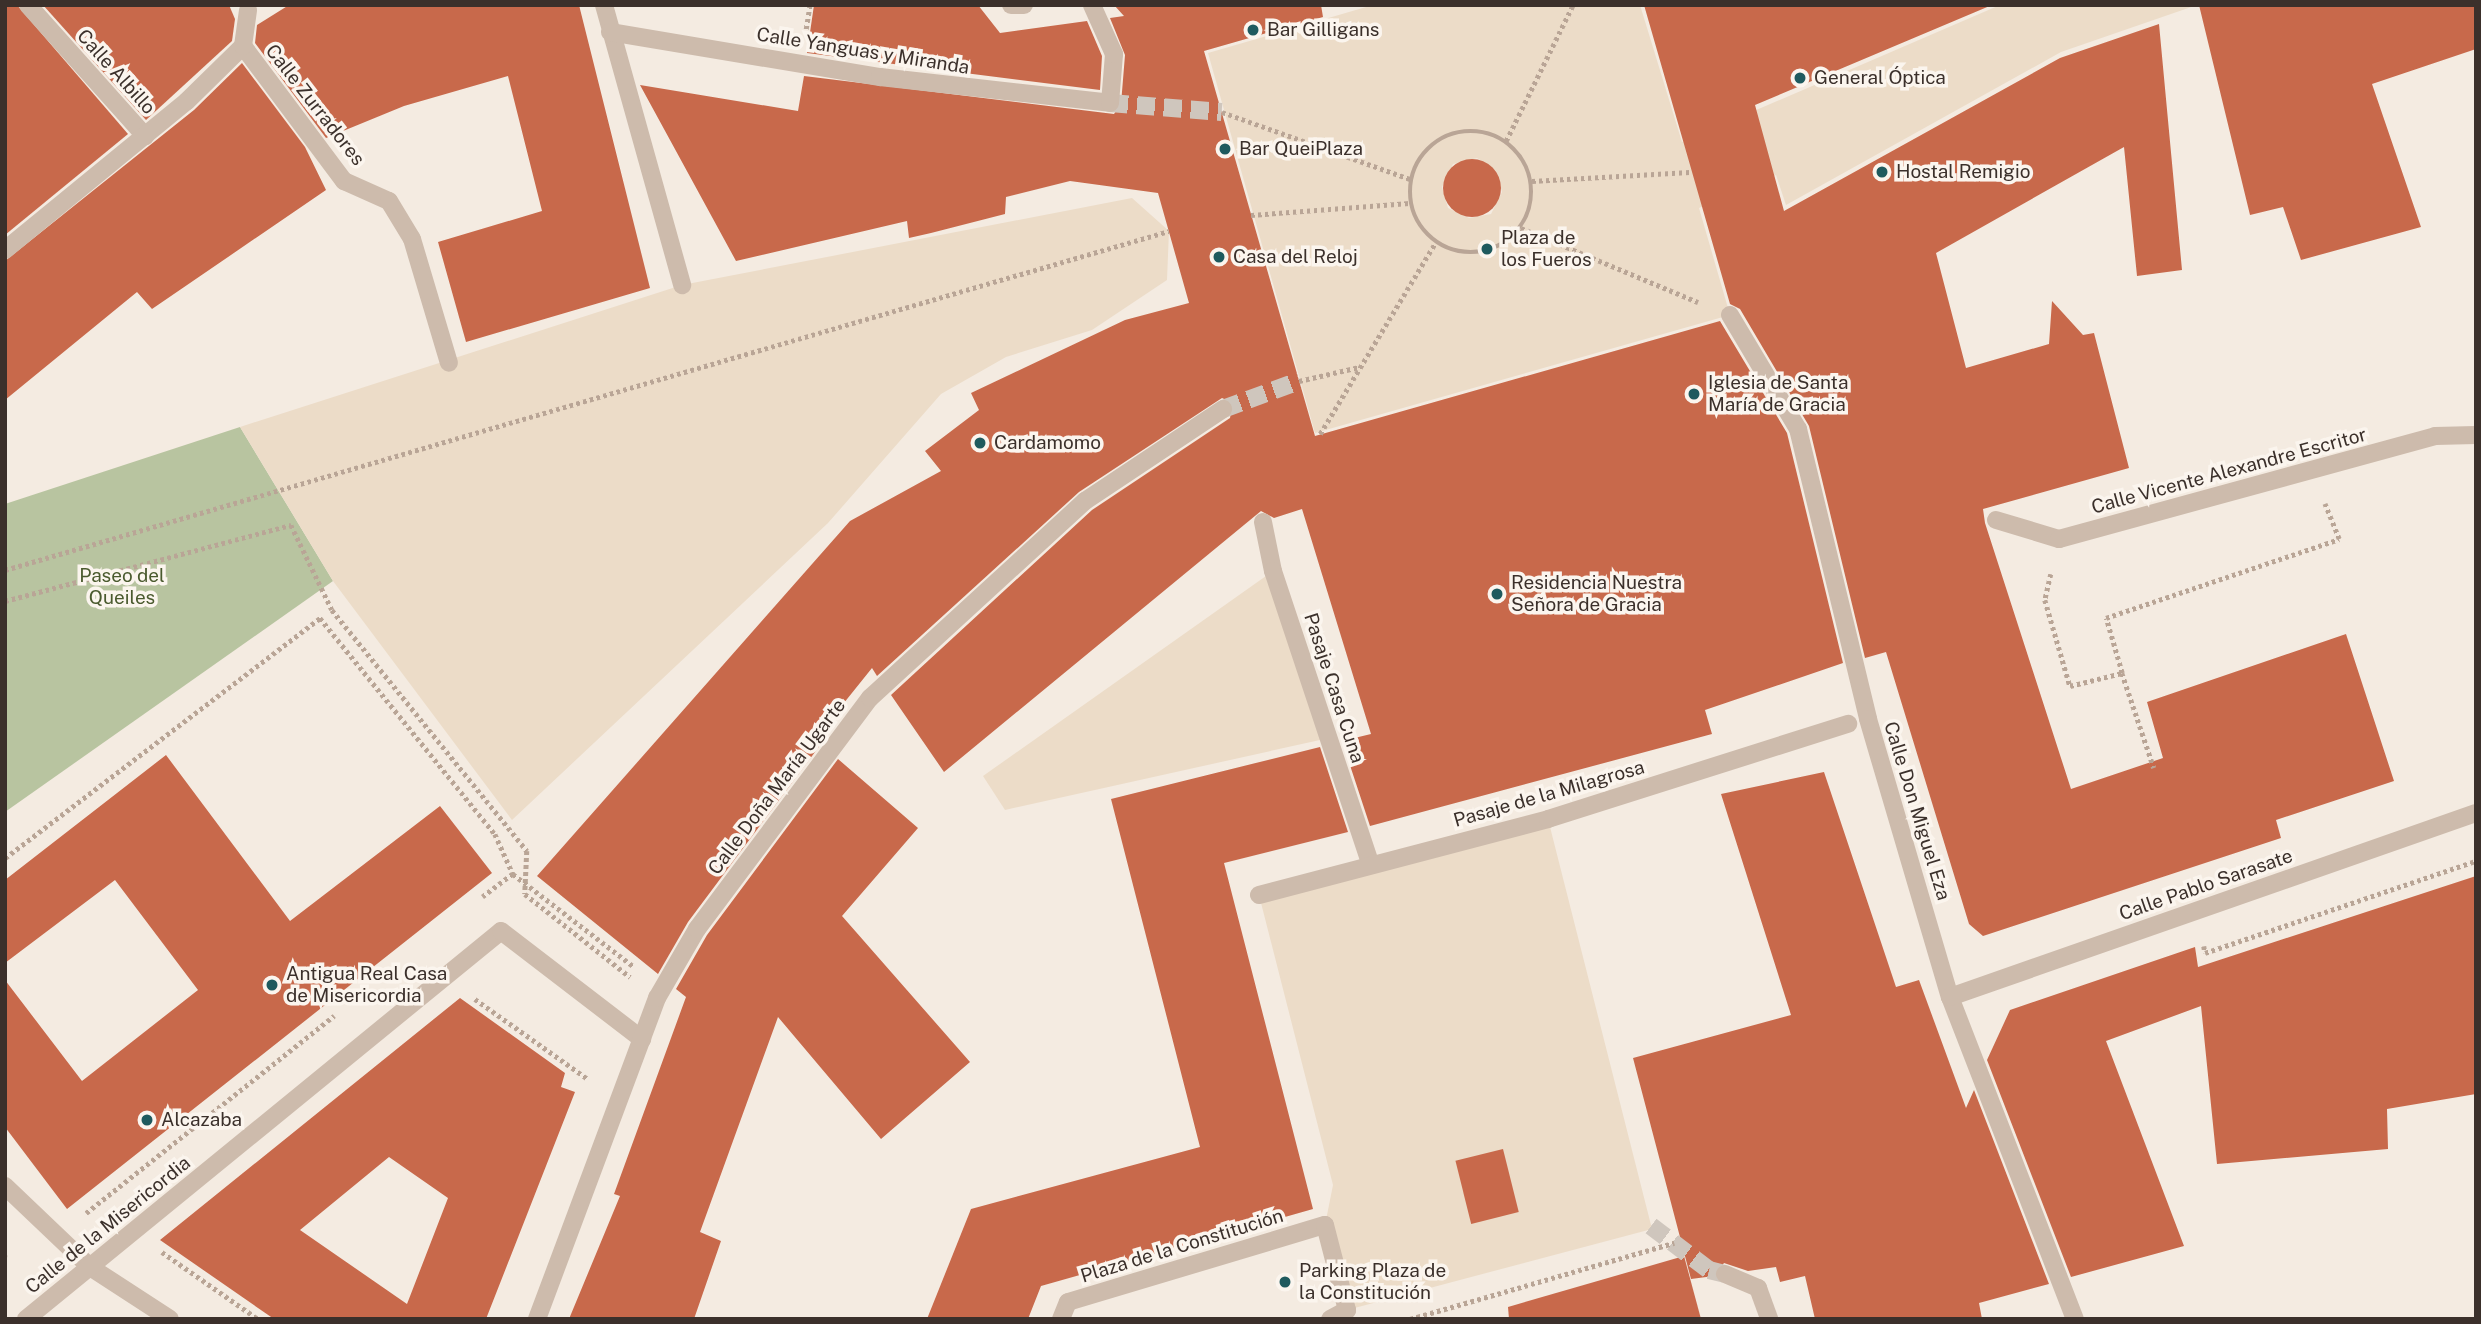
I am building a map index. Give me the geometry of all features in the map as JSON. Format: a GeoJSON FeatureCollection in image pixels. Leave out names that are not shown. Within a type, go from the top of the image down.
{"type":"FeatureCollection","features":[{"type":"Feature","properties":{"kind":"street","name":"Calle Albillo"},"geometry":{"type":"LineString","coordinates":[[28,5],[145,136]]}},
{"type":"Feature","properties":{"kind":"street"},"geometry":{"type":"LineString","coordinates":[[604,5],[682,285]]}},
{"type":"Feature","properties":{"kind":"street"},"geometry":{"type":"LineString","coordinates":[[1011,5],[1024,5]]}},
{"type":"Feature","properties":{"kind":"street","name":"Calle Yanguas y Miranda"},"geometry":{"type":"LineString","coordinates":[[610,32],[880,77],[1110,103],[1114,54],[1092,5]]}},
{"type":"Feature","properties":{"kind":"street","name":"Calle Zurradores"},"geometry":{"type":"LineString","coordinates":[[5,250],[145,136],[243,46],[250,7]]}},
{"type":"Feature","properties":{"kind":"street","name":"Calle Zurradores"},"geometry":{"type":"LineString","coordinates":[[243,46],[344,181],[389,201],[412,239],[449,363]]}},
{"type":"Feature","properties":{"kind":"street","name":"Calle Don Miguel Eza"},"geometry":{"type":"LineString","coordinates":[[1730,315],[1798,429],[1868,719],[1950,997],[2075,1319]]}},
{"type":"Feature","properties":{"kind":"street","name":"Calle Doña María Ugarte"},"geometry":{"type":"LineString","coordinates":[[537,1319],[659,994],[698,929],[870,698],[1085,501],[1223,409]]}},
{"type":"Feature","properties":{"kind":"street","name":"Calle Vicente Alexandre Escritor"},"geometry":{"type":"LineString","coordinates":[[1996,520],[2059,539],[2435,436],[2476,435]]}},
{"type":"Feature","properties":{"kind":"street","name":"Pasaje Casa Cuna"},"geometry":{"type":"LineString","coordinates":[[1263,522],[1273,571],[1371,865]]}},
{"type":"Feature","properties":{"kind":"street","name":"Pasaje de la Milagrosa"},"geometry":{"type":"LineString","coordinates":[[1259,895],[1548,819],[1848,724]]}},
{"type":"Feature","properties":{"kind":"street","name":"Calle Pablo Sarasate"},"geometry":{"type":"LineString","coordinates":[[1950,997],[2476,813]]}},
{"type":"Feature","properties":{"kind":"street","name":"Calle de la Misericordia"},"geometry":{"type":"LineString","coordinates":[[26,1319],[501,931],[642,1040]]}},
{"type":"Feature","properties":{"kind":"street"},"geometry":{"type":"LineString","coordinates":[[5,1186],[90,1267],[170,1319]]}},
{"type":"Feature","properties":{"kind":"street","name":"Plaza de la Constitución"},"geometry":{"type":"LineString","coordinates":[[1061,1319],[1068,1302],[1325,1225],[1348,1310],[1330,1319]]}},
{"type":"Feature","properties":{"kind":"street"},"geometry":{"type":"LineString","coordinates":[[1725,1274],[1758,1288],[1769,1319]]}},
{"type":"Feature","properties":{"kind":"path"},"geometry":{"type":"LineString","coordinates":[[1507,141],[1573,5]]}},
{"type":"Feature","properties":{"kind":"path"},"geometry":{"type":"LineString","coordinates":[[1222,112],[1410,179]]}},
{"type":"Feature","properties":{"kind":"path"},"geometry":{"type":"LineString","coordinates":[[1460,131],[1507,141],[1532,181],[1521,228],[1482,253],[1457,253],[1435,243],[1410,203],[1410,179],[1420,156],[1437,140],[1460,131]]}},
{"type":"Feature","properties":{"kind":"path"},"geometry":{"type":"LineString","coordinates":[[1532,181],[1690,172]]}},
{"type":"Feature","properties":{"kind":"path"},"geometry":{"type":"LineString","coordinates":[[1251,215],[1410,203]]}},
{"type":"Feature","properties":{"kind":"path"},"geometry":{"type":"LineString","coordinates":[[1521,228],[1730,315]]}},
{"type":"Feature","properties":{"kind":"path"},"geometry":{"type":"LineString","coordinates":[[5,570],[1169,231]]}},
{"type":"Feature","properties":{"kind":"path"},"geometry":{"type":"LineString","coordinates":[[1320,434],[1435,243]]}},
{"type":"Feature","properties":{"kind":"path"},"geometry":{"type":"LineString","coordinates":[[1299,381],[1359,366]]}},
{"type":"Feature","properties":{"kind":"path"},"geometry":{"type":"LineString","coordinates":[[2154,768],[2106,618],[2339,540],[2312,470]]}},
{"type":"Feature","properties":{"kind":"path"},"geometry":{"type":"LineString","coordinates":[[5,601],[291,525],[332,610],[527,850],[525,894],[659,994]]}},
{"type":"Feature","properties":{"kind":"path"},"geometry":{"type":"LineString","coordinates":[[2045,600],[2070,686],[2122,673]]}},
{"type":"Feature","properties":{"kind":"path"},"geometry":{"type":"LineString","coordinates":[[5,858],[320,618],[495,834],[513,874],[659,994]]}},
{"type":"Feature","properties":{"kind":"path"},"geometry":{"type":"LineString","coordinates":[[480,900],[513,874]]}},
{"type":"Feature","properties":{"kind":"path"},"geometry":{"type":"LineString","coordinates":[[467,994],[593,1082],[588,1094]]}},
{"type":"Feature","properties":{"kind":"path"},"geometry":{"type":"LineString","coordinates":[[78,1220],[338,1013]]}},
{"type":"Feature","properties":{"kind":"path"},"geometry":{"type":"LineString","coordinates":[[1410,1319],[1674,1243]]}},
{"type":"Feature","properties":{"kind":"path"},"geometry":{"type":"LineString","coordinates":[[154,1247],[258,1319]]}},
{"type":"Feature","properties":{"kind":"green space","name":"Paseo del Queiles"},"geometry":{"type":"Polygon","coordinates":[[[240,427],[333,581],[5,812],[5,504],[240,427]]]}},
{"type":"Feature","properties":{"kind":"shaded area","name":"Plaza de los Fueros"},"geometry":{"type":"Polygon","coordinates":[[[1373,5],[1640,5],[1682,142],[2000,5],[2197,5],[2061,52],[1786,205],[1776,175],[1699,208],[1730,315],[1315,433],[1208,53],[1373,5]],[[1477,158],[1453,164],[1442,187],[1448,208],[1469,218],[1491,214],[1502,192],[1496,171],[1477,158]]]}},
{"type":"Feature","properties":{"kind":"shaded area"},"geometry":{"type":"Polygon","coordinates":[[[1132,198],[1169,231],[1167,280],[1092,330],[1006,357],[941,394],[828,523],[512,820],[333,581],[240,427],[682,285],[1132,198]]]}},
{"type":"Feature","properties":{"kind":"shaded area"},"geometry":{"type":"Polygon","coordinates":[[[1273,571],[1329,738],[1005,810],[983,776],[1273,571]]]}},
{"type":"Feature","properties":{"kind":"shaded area"},"geometry":{"type":"Polygon","coordinates":[[[1548,819],[1652,1229],[1347,1310],[1325,1225],[1333,1185],[1259,895],[1548,819]]]}},
{"type":"Feature","properties":{"kind":"building"},"geometry":{"type":"Polygon","coordinates":[[[5,5],[17,5],[128,134],[5,235],[5,5]]]}},
{"type":"Feature","properties":{"kind":"building"},"geometry":{"type":"Polygon","coordinates":[[[43,5],[229,5],[235,19],[232,41],[146,120],[43,5]]]}},
{"type":"Feature","properties":{"kind":"building"},"geometry":{"type":"Polygon","coordinates":[[[289,5],[579,5],[650,288],[466,342],[438,242],[542,211],[508,76],[404,106],[326,138],[255,43],[257,25],[289,5]]]}},
{"type":"Feature","properties":{"kind":"building"},"geometry":{"type":"Polygon","coordinates":[[[814,5],[978,5],[1000,33],[1087,21],[1102,56],[1100,90],[807,53],[814,5]]]}},
{"type":"Feature","properties":{"kind":"building"},"geometry":{"type":"Polygon","coordinates":[[[1114,5],[1321,5],[1323,17],[1204,51],[1315,436],[1720,321],[1787,433],[1843,663],[1705,710],[1712,734],[1370,826],[1342,741],[1371,734],[1302,509],[1274,518],[1261,511],[944,772],[891,695],[1092,510],[1230,418],[1233,403],[1222,398],[1079,492],[877,676],[872,668],[815,739],[821,744],[688,922],[658,974],[537,876],[850,521],[941,471],[925,451],[979,410],[971,393],[1125,320],[1189,303],[1158,193],[1070,181],[1006,197],[1005,214],[931,233],[909,238],[907,221],[736,261],[640,85],[798,111],[804,76],[1114,114],[1121,104],[1125,55],[1110,18],[1124,16],[1114,5]]]}},
{"type":"Feature","properties":{"kind":"building"},"geometry":{"type":"Polygon","coordinates":[[[1644,5],[1992,5],[1755,105],[1784,211],[2060,58],[2159,24],[2182,270],[2137,276],[2124,147],[1936,253],[1966,368],[2049,344],[2052,301],[2083,335],[2094,333],[2129,468],[1983,509],[1985,523],[2071,789],[2163,758],[2147,702],[2346,634],[2394,781],[2276,820],[2281,838],[1983,936],[1969,924],[1886,652],[1865,658],[1809,426],[1740,309],[1730,304],[1644,5]]]}},
{"type":"Feature","properties":{"kind":"building"},"geometry":{"type":"Polygon","coordinates":[[[2199,5],[2476,5],[2476,49],[2372,84],[2421,227],[2301,260],[2283,207],[2250,215],[2199,5]]]}},
{"type":"Feature","properties":{"kind":"building"},"geometry":{"type":"Polygon","coordinates":[[[242,63],[305,147],[326,190],[152,309],[137,292],[5,400],[5,261],[194,110],[242,63]]]}},
{"type":"Feature","properties":{"kind":"building"},"geometry":{"type":"Polygon","coordinates":[[[1472,159],[1483,161],[1496,172],[1501,188],[1499,199],[1488,212],[1472,217],[1461,215],[1448,204],[1443,188],[1445,177],[1456,164],[1472,159]]]}},
{"type":"Feature","properties":{"kind":"building"},"geometry":{"type":"Polygon","coordinates":[[[1320,747],[1348,832],[1224,863],[1313,1209],[1041,1286],[1028,1319],[927,1319],[971,1209],[1200,1147],[1111,799],[1320,747]]]}},
{"type":"Feature","properties":{"kind":"building","name":"Antigua Real Casa de Misericordia"},"geometry":{"type":"Polygon","coordinates":[[[166,755],[290,921],[440,806],[492,873],[67,1209],[5,1127],[5,980],[82,1081],[198,990],[115,880],[5,963],[5,880],[166,755]]]}},
{"type":"Feature","properties":{"kind":"building"},"geometry":{"type":"Polygon","coordinates":[[[838,759],[918,828],[842,916],[970,1062],[881,1139],[778,1017],[700,1232],[721,1241],[694,1319],[569,1319],[620,1196],[614,1194],[686,997],[676,989],[707,935],[838,759]]]}},
{"type":"Feature","properties":{"kind":"building"},"geometry":{"type":"Polygon","coordinates":[[[1824,772],[1896,987],[1919,980],[1966,1108],[1974,1090],[2049,1284],[1979,1303],[1982,1319],[1815,1319],[1805,1276],[1780,1282],[1776,1267],[1748,1271],[1724,1263],[1714,1276],[1691,1279],[1633,1058],[1791,1015],[1721,794],[1824,772]]]}},
{"type":"Feature","properties":{"kind":"building"},"geometry":{"type":"Polygon","coordinates":[[[2476,876],[2476,1094],[2387,1109],[2388,1149],[2217,1164],[2201,1006],[2106,1041],[2184,1246],[2071,1277],[1987,1060],[2010,1010],[2195,947],[2198,967],[2476,876]]]}},
{"type":"Feature","properties":{"kind":"building"},"geometry":{"type":"Polygon","coordinates":[[[460,998],[565,1073],[561,1087],[575,1092],[486,1319],[274,1319],[160,1240],[460,998]],[[389,1157],[300,1230],[407,1304],[448,1198],[389,1157]]]}},
{"type":"Feature","properties":{"kind":"building"},"geometry":{"type":"Polygon","coordinates":[[[1503,1149],[1519,1212],[1471,1224],[1455,1161],[1503,1149]]]}},
{"type":"Feature","properties":{"kind":"building"},"geometry":{"type":"Polygon","coordinates":[[[1684,1256],[1701,1319],[1509,1319],[1508,1307],[1684,1256]]]}},
{"type":"Feature","properties":{"kind":"tunnel"},"geometry":{"type":"LineString","coordinates":[[1110,103],[1222,112]]}},
{"type":"Feature","properties":{"kind":"tunnel"},"geometry":{"type":"LineString","coordinates":[[1223,409],[1299,381]]}},
{"type":"Feature","properties":{"kind":"tunnel"},"geometry":{"type":"LineString","coordinates":[[1651,1226],[1709,1270],[1725,1274]]}},
{"type":"Feature","properties":{"kind":"place","name":"Bar Gilligans"},"geometry":{"type":"Point","coordinates":[1253,30]}},
{"type":"Feature","properties":{"kind":"place","name":"General Óptica"},"geometry":{"type":"Point","coordinates":[1800,78]}},
{"type":"Feature","properties":{"kind":"place","name":"Bar QueiPlaza"},"geometry":{"type":"Point","coordinates":[1225,149]}},
{"type":"Feature","properties":{"kind":"place","name":"Hostal Remigio"},"geometry":{"type":"Point","coordinates":[1882,172]}},
{"type":"Feature","properties":{"kind":"place","name":"Plaza de los Fueros"},"geometry":{"type":"Point","coordinates":[1487,249]}},
{"type":"Feature","properties":{"kind":"place","name":"Casa del Reloj"},"geometry":{"type":"Point","coordinates":[1219,257]}},
{"type":"Feature","properties":{"kind":"place","name":"Iglesia de Santa María de Gracia"},"geometry":{"type":"Point","coordinates":[1694,394]}},
{"type":"Feature","properties":{"kind":"place","name":"Cardamomo"},"geometry":{"type":"Point","coordinates":[980,443]}},
{"type":"Feature","properties":{"kind":"place","name":"Residencia Nuestra Señora de Gracia"},"geometry":{"type":"Point","coordinates":[1497,594]}},
{"type":"Feature","properties":{"kind":"place","name":"Antigua Real Casa de Misericordia"},"geometry":{"type":"Point","coordinates":[272,985]}},
{"type":"Feature","properties":{"kind":"place","name":"Alcazaba"},"geometry":{"type":"Point","coordinates":[147,1120]}},
{"type":"Feature","properties":{"kind":"place","name":"Parking Plaza de la Constitución"},"geometry":{"type":"Point","coordinates":[1285,1282]}}]}
